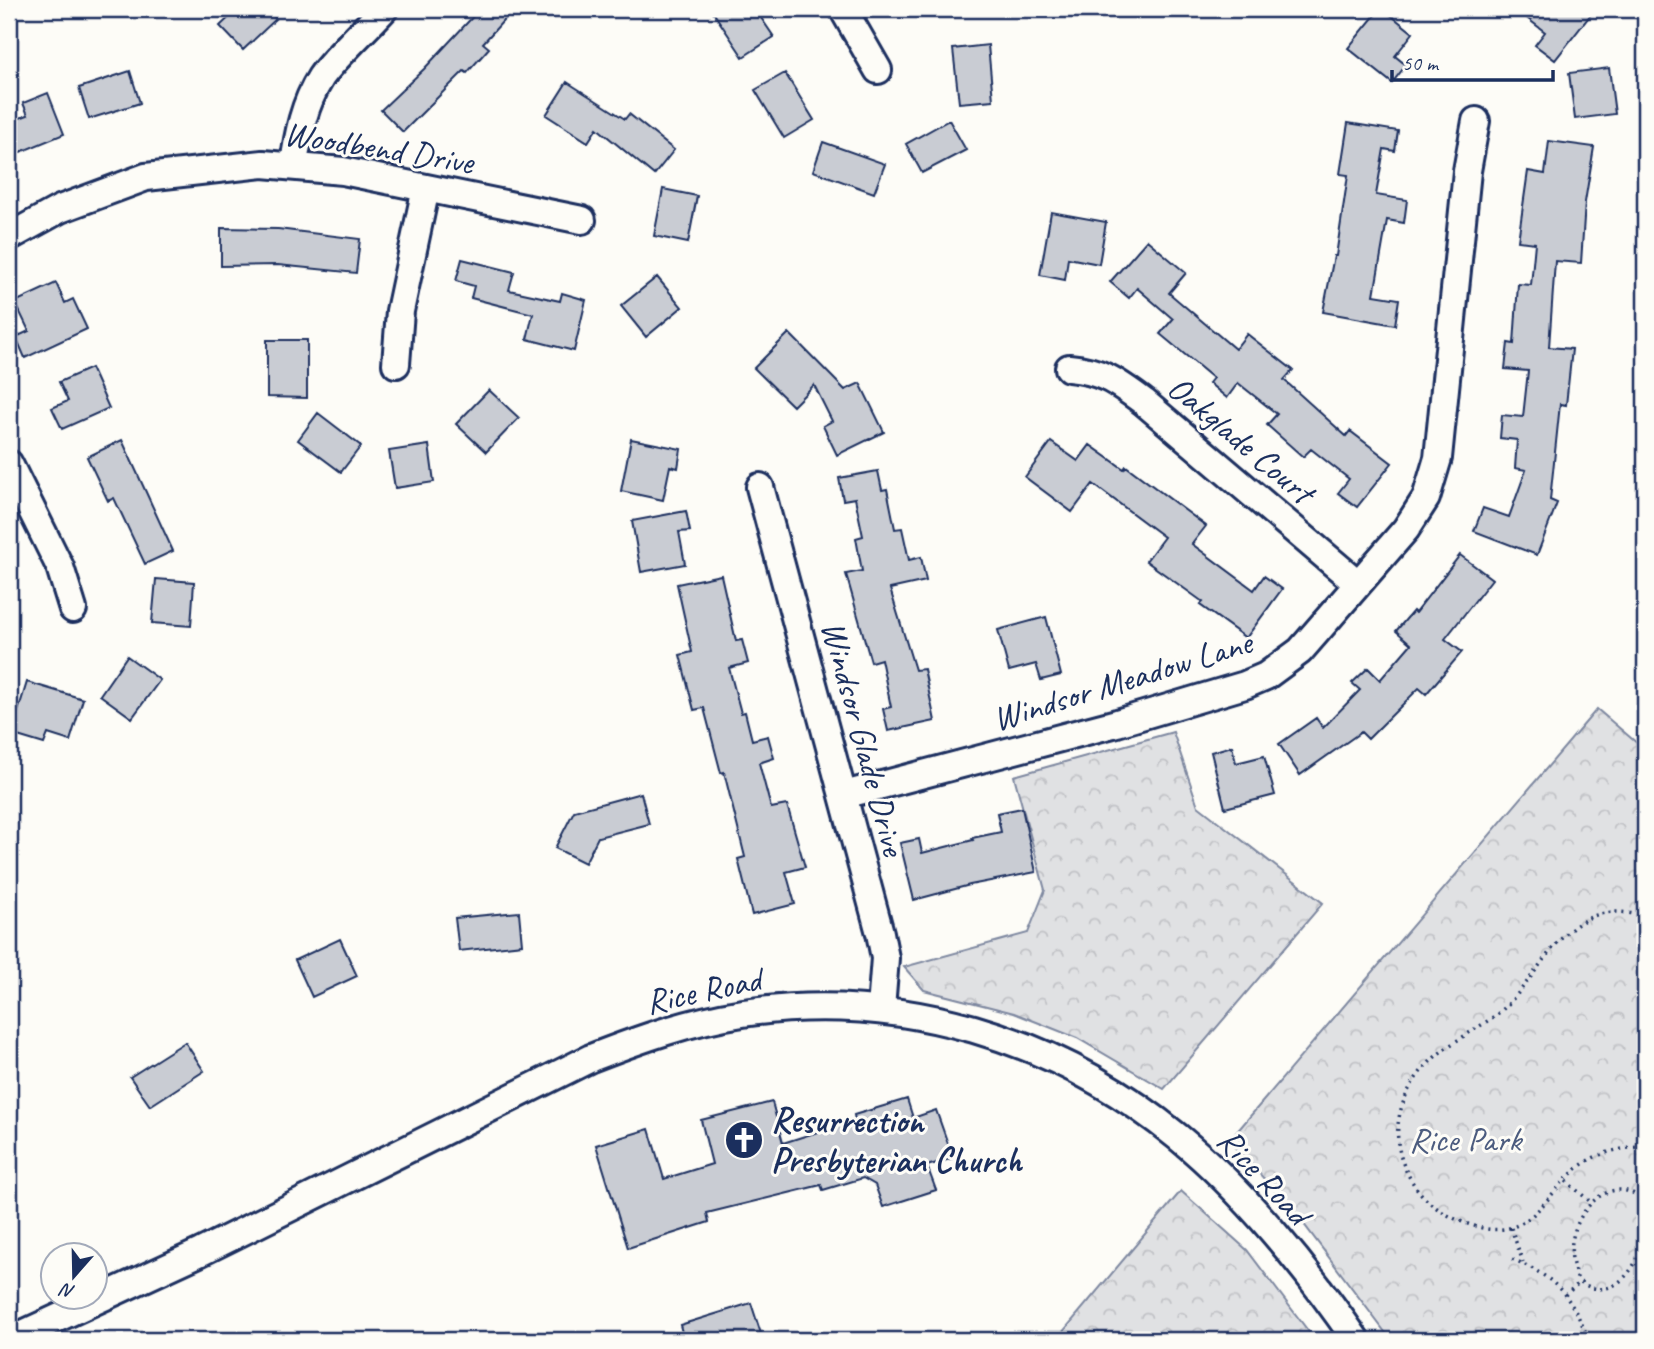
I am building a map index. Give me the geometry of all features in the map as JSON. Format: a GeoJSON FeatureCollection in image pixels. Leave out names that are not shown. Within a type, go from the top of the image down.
{"type":"FeatureCollection","features":[{"type":"Feature","properties":{"kind":"street"},"geometry":{"type":"LineString","coordinates":[[294,165],[298,131],[306,107],[322,76],[384,9]]}},
{"type":"Feature","properties":{"kind":"street"},"geometry":{"type":"LineString","coordinates":[[843,9],[878,70]]}},
{"type":"Feature","properties":{"kind":"street","name":"Windsor Meadow Lane"},"geometry":{"type":"LineString","coordinates":[[844,796],[1117,723],[1245,685],[1266,676],[1300,651],[1418,513],[1426,498],[1438,458],[1467,171],[1476,121]]}},
{"type":"Feature","properties":{"kind":"street","name":"Woodbend Drive"},"geometry":{"type":"LineString","coordinates":[[9,237],[60,209],[146,177],[263,163],[344,171],[582,220]]}},
{"type":"Feature","properties":{"kind":"street"},"geometry":{"type":"LineString","coordinates":[[396,364],[400,311],[426,188]]}},
{"type":"Feature","properties":{"kind":"street","name":"Oakglade Court"},"geometry":{"type":"LineString","coordinates":[[1069,368],[1089,370],[1111,377],[1357,583]]}},
{"type":"Feature","properties":{"kind":"street"},"geometry":{"type":"LineString","coordinates":[[9,464],[60,567],[73,609]]}},
{"type":"Feature","properties":{"kind":"street","name":"Windsor Glade Drive"},"geometry":{"type":"LineString","coordinates":[[760,487],[885,958],[881,1009]]}},
{"type":"Feature","properties":{"kind":"street","name":"Rice Road"},"geometry":{"type":"LineString","coordinates":[[10,1340],[201,1252],[536,1083],[637,1040],[697,1023],[764,1011],[809,1007],[881,1009],[938,1018],[999,1036],[1064,1062],[1146,1112],[1180,1138],[1249,1206],[1327,1300],[1356,1340]]}},
{"type":"Feature","properties":{"kind":"path"},"geometry":{"type":"LineString","coordinates":[[1645,917],[1627,912],[1601,913],[1584,919],[1571,928],[1559,939],[1516,996],[1486,1023],[1442,1051],[1412,1081],[1398,1122],[1397,1136],[1400,1155],[1409,1176],[1423,1195],[1438,1209],[1456,1220],[1493,1230],[1511,1228],[1523,1223],[1538,1212],[1588,1161],[1634,1147],[1645,1147]]}},
{"type":"Feature","properties":{"kind":"path"},"geometry":{"type":"LineString","coordinates":[[1566,1181],[1592,1203]]}},
{"type":"Feature","properties":{"kind":"path"},"geometry":{"type":"LineString","coordinates":[[1645,1210],[1641,1198],[1624,1188],[1612,1189],[1592,1203],[1574,1233],[1571,1245],[1574,1271],[1580,1282],[1602,1290],[1627,1275],[1638,1257],[1645,1230]]}},
{"type":"Feature","properties":{"kind":"path"},"geometry":{"type":"LineString","coordinates":[[1511,1228],[1523,1264]]}},
{"type":"Feature","properties":{"kind":"path"},"geometry":{"type":"LineString","coordinates":[[1512,1259],[1545,1275],[1565,1295],[1579,1317],[1588,1340]]}},
{"type":"Feature","properties":{"kind":"path"},"geometry":{"type":"LineString","coordinates":[[1565,1295],[1580,1282]]}},
{"type":"Feature","properties":{"kind":"green space","name":"Rice Park"},"geometry":{"type":"Polygon","coordinates":[[[1597,709],[1645,750],[1645,1340],[1391,1340],[1294,1211],[1229,1141],[1597,709]]]}},
{"type":"Feature","properties":{"kind":"green space"},"geometry":{"type":"Polygon","coordinates":[[[1173,732],[1198,806],[1323,903],[1164,1089],[1077,1038],[1014,1013],[924,990],[904,967],[1028,933],[1045,890],[1014,776],[1173,732]]]}},
{"type":"Feature","properties":{"kind":"green space"},"geometry":{"type":"Polygon","coordinates":[[[1181,1191],[1247,1250],[1315,1340],[1056,1340],[1181,1191]]]}},
{"type":"Feature","properties":{"kind":"building"},"geometry":{"type":"Polygon","coordinates":[[[238,9],[266,9],[276,19],[243,50],[220,26],[238,9]]]}},
{"type":"Feature","properties":{"kind":"building"},"geometry":{"type":"Polygon","coordinates":[[[480,9],[514,9],[483,43],[489,48],[467,73],[464,71],[403,132],[381,110],[480,9]]]}},
{"type":"Feature","properties":{"kind":"building"},"geometry":{"type":"Polygon","coordinates":[[[711,9],[755,9],[774,37],[743,57],[711,9]]]}},
{"type":"Feature","properties":{"kind":"building"},"geometry":{"type":"Polygon","coordinates":[[[1380,9],[1413,33],[1395,56],[1406,65],[1392,83],[1348,48],[1380,9]]]}},
{"type":"Feature","properties":{"kind":"building"},"geometry":{"type":"Polygon","coordinates":[[[1515,9],[1595,9],[1555,60],[1535,45],[1545,32],[1515,9]]]}},
{"type":"Feature","properties":{"kind":"building"},"geometry":{"type":"Polygon","coordinates":[[[988,45],[993,100],[959,103],[953,49],[988,45]]]}},
{"type":"Feature","properties":{"kind":"building"},"geometry":{"type":"Polygon","coordinates":[[[1609,68],[1615,114],[1575,119],[1569,73],[1609,68]]]}},
{"type":"Feature","properties":{"kind":"building"},"geometry":{"type":"Polygon","coordinates":[[[130,71],[140,103],[89,119],[79,88],[130,71]]]}},
{"type":"Feature","properties":{"kind":"building"},"geometry":{"type":"Polygon","coordinates":[[[785,73],[814,120],[784,138],[755,90],[785,73]]]}},
{"type":"Feature","properties":{"kind":"building"},"geometry":{"type":"Polygon","coordinates":[[[567,82],[625,119],[629,114],[674,150],[654,175],[597,128],[588,142],[546,115],[567,82]]]}},
{"type":"Feature","properties":{"kind":"building"},"geometry":{"type":"Polygon","coordinates":[[[48,93],[64,134],[18,153],[9,130],[9,122],[28,115],[23,103],[48,93]]]}},
{"type":"Feature","properties":{"kind":"building"},"geometry":{"type":"Polygon","coordinates":[[[949,120],[966,150],[922,173],[906,144],[949,120]]]}},
{"type":"Feature","properties":{"kind":"building"},"geometry":{"type":"Polygon","coordinates":[[[1348,123],[1398,131],[1395,151],[1384,149],[1376,195],[1407,200],[1404,223],[1387,220],[1374,295],[1399,299],[1395,325],[1323,312],[1336,256],[1348,175],[1340,174],[1348,123]]]}},
{"type":"Feature","properties":{"kind":"building"},"geometry":{"type":"Polygon","coordinates":[[[1549,141],[1594,147],[1585,202],[1581,263],[1555,261],[1549,347],[1572,349],[1566,405],[1560,404],[1550,500],[1557,503],[1537,555],[1474,531],[1483,508],[1509,517],[1526,470],[1515,468],[1517,440],[1500,438],[1502,415],[1523,417],[1528,371],[1505,369],[1508,343],[1514,344],[1518,284],[1531,285],[1535,243],[1518,241],[1528,171],[1545,174],[1549,141]]]}},
{"type":"Feature","properties":{"kind":"building"},"geometry":{"type":"Polygon","coordinates":[[[823,142],[885,164],[874,193],[813,171],[823,142]]]}},
{"type":"Feature","properties":{"kind":"building"},"geometry":{"type":"Polygon","coordinates":[[[663,189],[697,196],[688,243],[654,236],[663,189]]]}},
{"type":"Feature","properties":{"kind":"building"},"geometry":{"type":"Polygon","coordinates":[[[1051,212],[1106,222],[1099,264],[1068,258],[1065,280],[1040,275],[1051,212]]]}},
{"type":"Feature","properties":{"kind":"building"},"geometry":{"type":"Polygon","coordinates":[[[221,228],[278,229],[360,239],[356,273],[278,265],[221,266],[221,228]]]}},
{"type":"Feature","properties":{"kind":"building"},"geometry":{"type":"Polygon","coordinates":[[[1147,240],[1186,273],[1169,293],[1235,349],[1247,334],[1293,370],[1284,380],[1346,436],[1350,431],[1392,463],[1357,507],[1338,493],[1349,479],[1311,449],[1303,457],[1267,425],[1277,414],[1238,383],[1227,398],[1209,383],[1213,378],[1160,334],[1173,319],[1137,288],[1129,298],[1110,282],[1147,240]]]}},
{"type":"Feature","properties":{"kind":"building"},"geometry":{"type":"Polygon","coordinates":[[[462,259],[514,272],[509,290],[560,301],[562,293],[586,300],[574,351],[527,339],[533,314],[471,298],[474,286],[456,281],[462,259]]]}},
{"type":"Feature","properties":{"kind":"building"},"geometry":{"type":"Polygon","coordinates":[[[657,277],[682,307],[646,337],[621,306],[657,277]]]}},
{"type":"Feature","properties":{"kind":"building"},"geometry":{"type":"Polygon","coordinates":[[[56,283],[65,303],[73,299],[87,329],[25,358],[16,337],[29,331],[15,302],[56,283]]]}},
{"type":"Feature","properties":{"kind":"building"},"geometry":{"type":"Polygon","coordinates":[[[789,333],[845,390],[860,383],[884,432],[837,455],[823,426],[832,421],[814,385],[793,406],[754,368],[789,333]]]}},
{"type":"Feature","properties":{"kind":"building"},"geometry":{"type":"Polygon","coordinates":[[[267,340],[307,340],[307,398],[267,397],[267,340]]]}},
{"type":"Feature","properties":{"kind":"building"},"geometry":{"type":"Polygon","coordinates":[[[91,368],[109,408],[62,429],[52,408],[68,401],[59,382],[91,368]]]}},
{"type":"Feature","properties":{"kind":"building"},"geometry":{"type":"Polygon","coordinates":[[[489,390],[519,418],[486,452],[456,424],[489,390]]]}},
{"type":"Feature","properties":{"kind":"building"},"geometry":{"type":"Polygon","coordinates":[[[318,413],[361,446],[341,472],[298,440],[318,413]]]}},
{"type":"Feature","properties":{"kind":"building"},"geometry":{"type":"Polygon","coordinates":[[[631,439],[681,449],[678,468],[670,466],[663,500],[621,491],[631,439]]]}},
{"type":"Feature","properties":{"kind":"building"},"geometry":{"type":"Polygon","coordinates":[[[122,440],[173,551],[145,564],[114,498],[108,501],[87,457],[122,440]]]}},
{"type":"Feature","properties":{"kind":"building"},"geometry":{"type":"Polygon","coordinates":[[[1051,442],[1078,461],[1090,445],[1124,469],[1126,466],[1206,526],[1192,544],[1254,590],[1264,576],[1282,589],[1246,638],[1200,605],[1203,602],[1146,561],[1164,537],[1093,484],[1072,512],[1025,477],[1051,442]]]}},
{"type":"Feature","properties":{"kind":"building"},"geometry":{"type":"Polygon","coordinates":[[[429,445],[434,482],[395,488],[389,451],[429,445]]]}},
{"type":"Feature","properties":{"kind":"building"},"geometry":{"type":"Polygon","coordinates":[[[878,471],[882,490],[887,489],[895,529],[902,528],[909,560],[921,557],[926,581],[890,589],[915,670],[924,669],[935,721],[888,731],[883,709],[891,707],[881,659],[871,662],[846,574],[862,571],[856,538],[863,536],[855,498],[843,500],[839,478],[878,471]]]}},
{"type":"Feature","properties":{"kind":"building"},"geometry":{"type":"Polygon","coordinates":[[[686,511],[690,531],[679,532],[685,564],[641,572],[632,521],[686,511]]]}},
{"type":"Feature","properties":{"kind":"building"},"geometry":{"type":"Polygon","coordinates":[[[1460,555],[1492,579],[1445,639],[1462,652],[1426,694],[1419,688],[1368,739],[1361,732],[1300,775],[1279,744],[1316,718],[1323,728],[1360,690],[1352,683],[1368,668],[1380,680],[1411,644],[1396,631],[1413,611],[1415,613],[1460,555]]]}},
{"type":"Feature","properties":{"kind":"building"},"geometry":{"type":"Polygon","coordinates":[[[721,575],[736,641],[742,640],[748,663],[729,668],[741,713],[745,712],[752,740],[768,736],[774,758],[759,763],[771,808],[787,805],[805,867],[786,872],[795,904],[752,915],[738,859],[745,857],[724,772],[721,773],[704,708],[694,710],[680,655],[692,652],[677,584],[721,575]]]}},
{"type":"Feature","properties":{"kind":"building"},"geometry":{"type":"Polygon","coordinates":[[[156,579],[194,582],[191,626],[152,623],[156,579]]]}},
{"type":"Feature","properties":{"kind":"building"},"geometry":{"type":"Polygon","coordinates":[[[1046,617],[1061,675],[1041,680],[1036,664],[1009,671],[998,630],[1046,617]]]}},
{"type":"Feature","properties":{"kind":"building"},"geometry":{"type":"Polygon","coordinates":[[[127,656],[160,680],[132,718],[100,695],[127,656]]]}},
{"type":"Feature","properties":{"kind":"building"},"geometry":{"type":"Polygon","coordinates":[[[27,682],[83,699],[70,741],[48,734],[44,744],[11,734],[27,682]]]}},
{"type":"Feature","properties":{"kind":"building"},"geometry":{"type":"Polygon","coordinates":[[[1232,746],[1236,763],[1264,756],[1275,795],[1225,808],[1211,752],[1232,746]]]}},
{"type":"Feature","properties":{"kind":"building"},"geometry":{"type":"Polygon","coordinates":[[[641,793],[649,824],[598,837],[585,863],[555,848],[574,811],[641,793]]]}},
{"type":"Feature","properties":{"kind":"building"},"geometry":{"type":"Polygon","coordinates":[[[1022,808],[1036,872],[914,900],[900,843],[919,839],[922,853],[1001,832],[997,813],[1022,808]]]}},
{"type":"Feature","properties":{"kind":"building"},"geometry":{"type":"Polygon","coordinates":[[[519,912],[522,944],[459,951],[455,918],[519,912]]]}},
{"type":"Feature","properties":{"kind":"building"},"geometry":{"type":"Polygon","coordinates":[[[340,939],[357,976],[312,997],[295,960],[340,939]]]}},
{"type":"Feature","properties":{"kind":"building"},"geometry":{"type":"Polygon","coordinates":[[[185,1042],[204,1071],[150,1106],[130,1077],[185,1042]]]}},
{"type":"Feature","properties":{"kind":"building"},"geometry":{"type":"Polygon","coordinates":[[[907,1099],[913,1118],[936,1110],[953,1158],[927,1166],[936,1190],[883,1207],[875,1185],[863,1178],[823,1190],[821,1185],[707,1213],[709,1222],[628,1248],[596,1145],[649,1129],[664,1179],[712,1164],[701,1120],[772,1102],[783,1143],[855,1120],[854,1115],[907,1099]]]}},
{"type":"Feature","properties":{"kind":"building"},"geometry":{"type":"Polygon","coordinates":[[[751,1303],[763,1340],[684,1340],[680,1325],[751,1303]]]}},
{"type":"Feature","properties":{"kind":"place","name":"Resurrection Presbyterian Church"},"geometry":{"type":"Point","coordinates":[744,1140]}}]}
